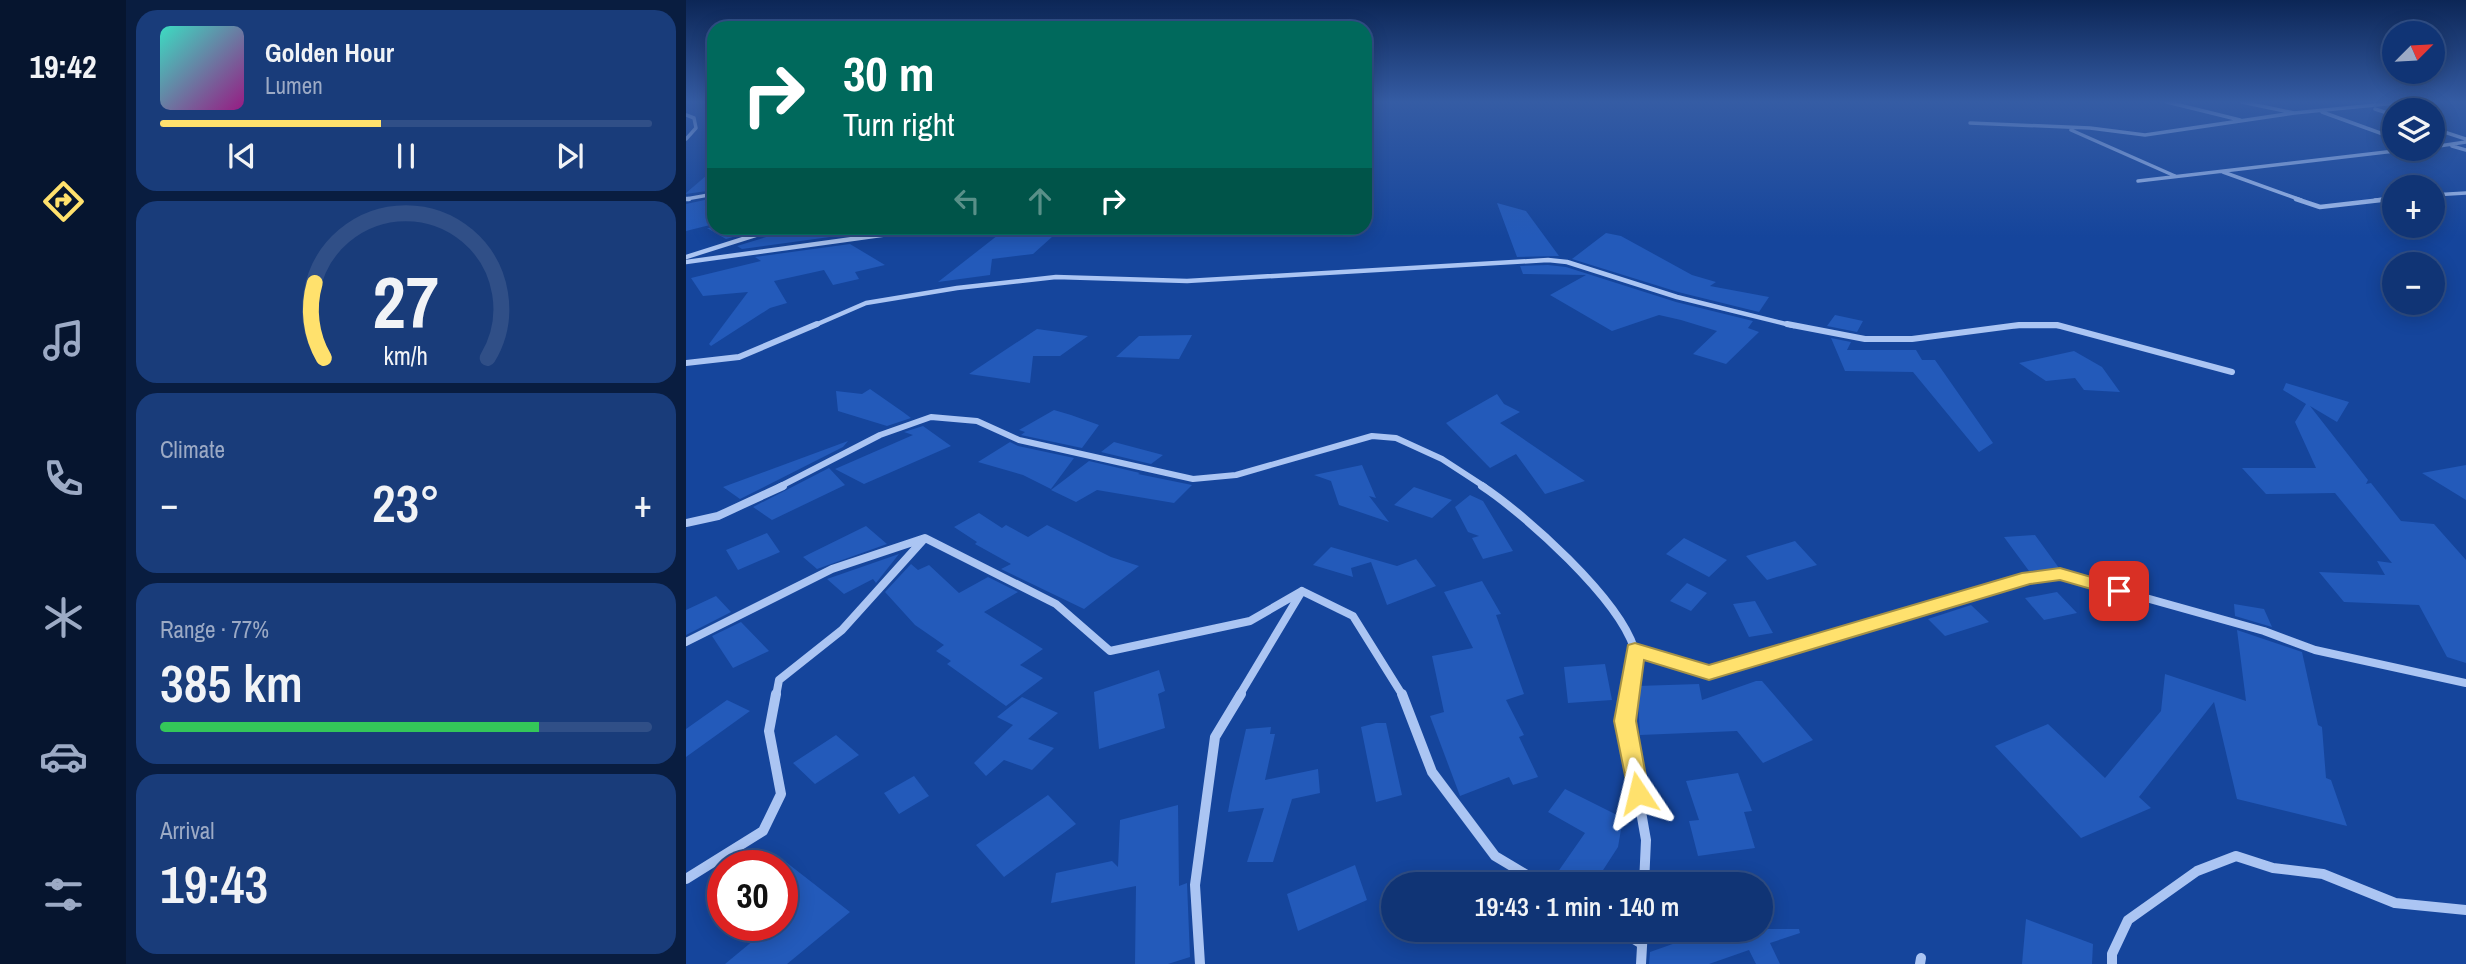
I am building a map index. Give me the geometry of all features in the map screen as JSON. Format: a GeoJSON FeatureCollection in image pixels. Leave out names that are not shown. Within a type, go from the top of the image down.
{"type":"FeatureCollection","features":[{"type":"Feature","properties":{"kind":"street"},"geometry":{"type":"LineString","coordinates":[[2110,147],[2178,176]]}},
{"type":"Feature","properties":{"kind":"street"},"geometry":{"type":"LineString","coordinates":[[2138,181],[2382,152]]}},
{"type":"Feature","properties":{"kind":"street"},"geometry":{"type":"LineString","coordinates":[[2221,171],[2320,207],[2382,199]]}},
{"type":"Feature","properties":{"kind":"street"},"geometry":{"type":"LineString","coordinates":[[2445,194],[2466,193]]}},
{"type":"Feature","properties":{"kind":"street"},"geometry":{"type":"LineString","coordinates":[[686,199],[707,195]]}},
{"type":"Feature","properties":{"kind":"street"},"geometry":{"type":"LineString","coordinates":[[686,260],[758,235]]}},
{"type":"Feature","properties":{"kind":"street"},"geometry":{"type":"LineString","coordinates":[[686,260],[889,235]]}},
{"type":"Feature","properties":{"kind":"street"},"geometry":{"type":"LineString","coordinates":[[686,363],[739,357],[866,303],[957,288],[1056,277],[1093,276],[1187,281],[1548,260],[1567,262],[1677,297],[1831,334],[1865,339],[1912,339],[2019,326],[2057,325],[2232,372]]}},
{"type":"Feature","properties":{"kind":"street"},"geometry":{"type":"LineString","coordinates":[[686,523],[718,516],[793,481],[880,435],[931,417],[977,421],[1019,440],[1193,479],[1236,475],[1372,436],[1396,438],[1442,459],[1514,507],[1581,574],[1614,612],[1635,650],[1625,721],[1646,841],[1645,872]]}},
{"type":"Feature","properties":{"kind":"street"},"geometry":{"type":"LineString","coordinates":[[686,879],[763,831],[781,794],[769,731],[779,680],[842,630],[925,538]]}},
{"type":"Feature","properties":{"kind":"street"},"geometry":{"type":"LineString","coordinates":[[686,642],[787,588],[852,558],[925,538],[1056,604],[1110,651],[1250,621],[1302,591]]}},
{"type":"Feature","properties":{"kind":"street"},"geometry":{"type":"LineString","coordinates":[[1635,650],[1709,673],[2017,581],[2060,574],[2264,631],[2315,650],[2466,683]]}},
{"type":"Feature","properties":{"kind":"street"},"geometry":{"type":"LineString","coordinates":[[1302,591],[1353,616],[1402,693],[1432,772],[1495,856],[1522,872]]}},
{"type":"Feature","properties":{"kind":"street"},"geometry":{"type":"LineString","coordinates":[[1200,964],[1195,885],[1215,737],[1302,591]]}},
{"type":"Feature","properties":{"kind":"street"},"geometry":{"type":"LineString","coordinates":[[2112,964],[2112,954],[2128,920],[2197,871],[2235,856],[2273,867],[2323,874],[2395,903],[2466,909]]}},
{"type":"Feature","properties":{"kind":"street"},"geometry":{"type":"LineString","coordinates":[[1639,942],[1642,944],[1641,964]]}},
{"type":"Feature","properties":{"kind":"building"},"geometry":{"type":"Polygon","coordinates":[[[707,175],[707,191],[686,193],[707,175]]]}},
{"type":"Feature","properties":{"kind":"building"},"geometry":{"type":"Polygon","coordinates":[[[707,200],[707,226],[686,231],[686,204],[707,200]]]}},
{"type":"Feature","properties":{"kind":"building"},"geometry":{"type":"Polygon","coordinates":[[[1497,203],[1526,211],[1559,256],[1517,257],[1497,203]]]}},
{"type":"Feature","properties":{"kind":"building"},"geometry":{"type":"Polygon","coordinates":[[[1606,233],[1621,236],[1692,275],[1716,282],[1710,286],[1769,297],[1759,312],[1678,292],[1572,259],[1606,233]]]}},
{"type":"Feature","properties":{"kind":"building"},"geometry":{"type":"Polygon","coordinates":[[[719,235],[740,235],[726,239],[719,235]]]}},
{"type":"Feature","properties":{"kind":"building"},"geometry":{"type":"Polygon","coordinates":[[[773,235],[837,236],[742,249],[737,246],[773,235]]]}},
{"type":"Feature","properties":{"kind":"building"},"geometry":{"type":"Polygon","coordinates":[[[998,235],[1054,235],[1033,254],[992,259],[990,275],[938,282],[998,235]]]}},
{"type":"Feature","properties":{"kind":"building"},"geometry":{"type":"Polygon","coordinates":[[[850,244],[885,265],[855,272],[859,279],[833,285],[824,270],[774,281],[787,303],[770,308],[711,346],[709,344],[748,292],[703,296],[691,278],[761,261],[755,257],[850,244]]]}},
{"type":"Feature","properties":{"kind":"building"},"geometry":{"type":"Polygon","coordinates":[[[1520,266],[1566,267],[1676,302],[1753,321],[1748,328],[1759,332],[1726,364],[1693,354],[1717,331],[1681,320],[1659,315],[1612,331],[1550,295],[1586,275],[1523,274],[1520,266]]]}},
{"type":"Feature","properties":{"kind":"building"},"geometry":{"type":"Polygon","coordinates":[[[1835,315],[1863,321],[1857,332],[1827,326],[1835,315]]]}},
{"type":"Feature","properties":{"kind":"building"},"geometry":{"type":"Polygon","coordinates":[[[1037,329],[1088,336],[1060,356],[1033,356],[1030,383],[969,374],[1037,329]]]}},
{"type":"Feature","properties":{"kind":"building"},"geometry":{"type":"Polygon","coordinates":[[[1192,335],[1179,359],[1116,357],[1139,336],[1192,335]]]}},
{"type":"Feature","properties":{"kind":"building"},"geometry":{"type":"Polygon","coordinates":[[[1831,338],[1851,342],[1847,350],[1916,350],[1922,360],[1935,360],[1993,443],[1979,452],[1913,372],[1845,371],[1831,338]]]}},
{"type":"Feature","properties":{"kind":"building"},"geometry":{"type":"Polygon","coordinates":[[[2074,351],[2102,367],[2120,392],[2084,390],[2075,378],[2046,381],[2019,363],[2074,351]]]}},
{"type":"Feature","properties":{"kind":"building"},"geometry":{"type":"Polygon","coordinates":[[[2286,383],[2349,402],[2337,422],[2310,406],[2368,480],[2366,484],[2371,483],[2401,521],[2434,524],[2466,560],[2466,663],[2447,657],[2419,605],[2344,602],[2319,572],[2385,575],[2377,561],[2392,563],[2335,493],[2266,494],[2242,468],[2316,468],[2295,422],[2306,404],[2283,390],[2286,383]]]}},
{"type":"Feature","properties":{"kind":"building"},"geometry":{"type":"Polygon","coordinates":[[[870,389],[911,418],[887,426],[838,411],[836,391],[862,394],[870,389]]]}},
{"type":"Feature","properties":{"kind":"building"},"geometry":{"type":"Polygon","coordinates":[[[1497,394],[1504,404],[1520,412],[1500,423],[1585,481],[1545,494],[1516,454],[1490,468],[1446,423],[1497,394]]]}},
{"type":"Feature","properties":{"kind":"building"},"geometry":{"type":"Polygon","coordinates":[[[1054,410],[1099,425],[1082,448],[1021,435],[1025,432],[1019,430],[1054,410]]]}},
{"type":"Feature","properties":{"kind":"building"},"geometry":{"type":"Polygon","coordinates":[[[923,426],[951,446],[864,484],[835,469],[913,435],[904,432],[923,426]]]}},
{"type":"Feature","properties":{"kind":"building"},"geometry":{"type":"Polygon","coordinates":[[[848,441],[843,447],[740,499],[723,487],[848,441]]]}},
{"type":"Feature","properties":{"kind":"building"},"geometry":{"type":"Polygon","coordinates":[[[1010,442],[1074,458],[1051,489],[1023,475],[978,462],[1010,442]]]}},
{"type":"Feature","properties":{"kind":"building"},"geometry":{"type":"Polygon","coordinates":[[[1114,442],[1163,455],[1151,464],[1101,452],[1114,442]]]}},
{"type":"Feature","properties":{"kind":"building"},"geometry":{"type":"Polygon","coordinates":[[[1089,461],[1192,485],[1174,503],[1097,490],[1076,502],[1051,490],[1089,461]]]}},
{"type":"Feature","properties":{"kind":"building"},"geometry":{"type":"Polygon","coordinates":[[[1362,465],[1376,498],[1369,496],[1389,522],[1339,505],[1331,481],[1314,475],[1362,465]]]}},
{"type":"Feature","properties":{"kind":"building"},"geometry":{"type":"Polygon","coordinates":[[[2466,465],[2466,500],[2422,473],[2466,465]]]}},
{"type":"Feature","properties":{"kind":"building"},"geometry":{"type":"Polygon","coordinates":[[[829,468],[845,485],[772,520],[753,507],[829,468]]]}},
{"type":"Feature","properties":{"kind":"building"},"geometry":{"type":"Polygon","coordinates":[[[1414,487],[1452,500],[1432,518],[1394,505],[1414,487]]]}},
{"type":"Feature","properties":{"kind":"building"},"geometry":{"type":"Polygon","coordinates":[[[1470,495],[1483,501],[1513,551],[1483,559],[1472,538],[1479,536],[1468,532],[1455,507],[1470,495]]]}},
{"type":"Feature","properties":{"kind":"building"},"geometry":{"type":"Polygon","coordinates":[[[979,513],[1002,528],[1006,525],[1028,537],[1047,525],[1111,557],[1139,566],[1084,609],[1001,569],[1011,564],[975,544],[977,542],[954,527],[979,513]]]}},
{"type":"Feature","properties":{"kind":"building"},"geometry":{"type":"Polygon","coordinates":[[[866,526],[887,544],[817,569],[803,557],[866,526]]]}},
{"type":"Feature","properties":{"kind":"building"},"geometry":{"type":"Polygon","coordinates":[[[767,533],[780,552],[738,570],[726,550],[767,533]]]}},
{"type":"Feature","properties":{"kind":"building"},"geometry":{"type":"Polygon","coordinates":[[[2035,535],[2059,568],[2029,571],[2004,537],[2035,535]]]}},
{"type":"Feature","properties":{"kind":"building"},"geometry":{"type":"Polygon","coordinates":[[[1684,538],[1727,560],[1709,577],[1666,554],[1684,538]]]}},
{"type":"Feature","properties":{"kind":"building"},"geometry":{"type":"Polygon","coordinates":[[[1795,541],[1817,565],[1767,580],[1746,556],[1795,541]]]}},
{"type":"Feature","properties":{"kind":"building"},"geometry":{"type":"Polygon","coordinates":[[[1331,547],[1397,566],[1416,559],[1436,586],[1387,605],[1371,562],[1351,568],[1353,577],[1313,565],[1331,547]]]}},
{"type":"Feature","properties":{"kind":"building"},"geometry":{"type":"Polygon","coordinates":[[[899,554],[876,583],[873,579],[844,594],[827,579],[899,554]]]}},
{"type":"Feature","properties":{"kind":"building"},"geometry":{"type":"Polygon","coordinates":[[[911,564],[918,570],[929,565],[959,593],[988,577],[1018,592],[984,612],[1043,649],[1020,665],[1043,678],[1006,706],[947,664],[951,661],[936,651],[944,645],[915,625],[885,592],[911,564]]]}},
{"type":"Feature","properties":{"kind":"building"},"geometry":{"type":"Polygon","coordinates":[[[1482,581],[1501,614],[1496,615],[1524,694],[1506,700],[1524,735],[1519,737],[1538,777],[1513,785],[1509,777],[1460,796],[1430,716],[1444,712],[1432,656],[1473,648],[1444,592],[1482,581]]]}},
{"type":"Feature","properties":{"kind":"building"},"geometry":{"type":"Polygon","coordinates":[[[1687,583],[1707,593],[1691,611],[1670,601],[1687,583]]]}},
{"type":"Feature","properties":{"kind":"building"},"geometry":{"type":"Polygon","coordinates":[[[2057,592],[2077,613],[2044,620],[2025,598],[2057,592]]]}},
{"type":"Feature","properties":{"kind":"building"},"geometry":{"type":"Polygon","coordinates":[[[716,596],[731,612],[686,635],[686,610],[716,596]]]}},
{"type":"Feature","properties":{"kind":"building"},"geometry":{"type":"Polygon","coordinates":[[[1755,601],[1773,633],[1749,637],[1733,604],[1755,601]]]}},
{"type":"Feature","properties":{"kind":"building"},"geometry":{"type":"Polygon","coordinates":[[[2234,604],[2264,609],[2272,627],[2235,616],[2234,604]]]}},
{"type":"Feature","properties":{"kind":"building"},"geometry":{"type":"Polygon","coordinates":[[[1971,605],[1989,622],[1945,636],[1928,619],[1971,605]]]}},
{"type":"Feature","properties":{"kind":"building"},"geometry":{"type":"Polygon","coordinates":[[[741,622],[769,651],[733,668],[712,636],[741,622]]]}},
{"type":"Feature","properties":{"kind":"building"},"geometry":{"type":"Polygon","coordinates":[[[2237,630],[2302,652],[2318,725],[2322,727],[2326,778],[2331,780],[2347,826],[2237,799],[2214,702],[2139,797],[2151,808],[2081,838],[1995,746],[2048,724],[2105,778],[2161,711],[2165,674],[2246,701],[2237,630]]]}},
{"type":"Feature","properties":{"kind":"building"},"geometry":{"type":"Polygon","coordinates":[[[1605,664],[1612,700],[1568,703],[1564,667],[1605,664]]]}},
{"type":"Feature","properties":{"kind":"building"},"geometry":{"type":"Polygon","coordinates":[[[1159,670],[1165,691],[1158,694],[1165,728],[1099,749],[1094,692],[1159,670]]]}},
{"type":"Feature","properties":{"kind":"building"},"geometry":{"type":"Polygon","coordinates":[[[1762,681],[1813,740],[1763,763],[1737,731],[1640,735],[1637,686],[1699,684],[1702,700],[1762,681]]]}},
{"type":"Feature","properties":{"kind":"building"},"geometry":{"type":"Polygon","coordinates":[[[1022,697],[1058,713],[1028,739],[1054,748],[1032,770],[1004,760],[986,776],[974,763],[1013,725],[997,717],[1022,697]]]}},
{"type":"Feature","properties":{"kind":"building"},"geometry":{"type":"Polygon","coordinates":[[[727,700],[750,711],[686,757],[686,729],[727,700]]]}},
{"type":"Feature","properties":{"kind":"building"},"geometry":{"type":"Polygon","coordinates":[[[1386,723],[1402,795],[1376,802],[1361,727],[1386,723]]]}},
{"type":"Feature","properties":{"kind":"building"},"geometry":{"type":"Polygon","coordinates":[[[1271,727],[1270,734],[1275,734],[1265,780],[1318,769],[1320,793],[1292,799],[1273,862],[1247,862],[1264,808],[1228,812],[1231,795],[1246,729],[1271,727]]]}},
{"type":"Feature","properties":{"kind":"building"},"geometry":{"type":"Polygon","coordinates":[[[836,735],[859,755],[815,784],[793,763],[836,735]]]}},
{"type":"Feature","properties":{"kind":"building"},"geometry":{"type":"Polygon","coordinates":[[[1738,773],[1752,811],[1744,812],[1755,848],[1698,856],[1689,821],[1699,820],[1686,781],[1738,773]]]}},
{"type":"Feature","properties":{"kind":"building"},"geometry":{"type":"Polygon","coordinates":[[[914,776],[929,796],[899,814],[884,793],[914,776]]]}},
{"type":"Feature","properties":{"kind":"building"},"geometry":{"type":"Polygon","coordinates":[[[1565,789],[1623,818],[1618,847],[1602,872],[1558,872],[1585,833],[1548,812],[1565,789]]]}},
{"type":"Feature","properties":{"kind":"building"},"geometry":{"type":"Polygon","coordinates":[[[1048,795],[1076,824],[1004,877],[976,845],[1048,795]]]}},
{"type":"Feature","properties":{"kind":"building"},"geometry":{"type":"Polygon","coordinates":[[[1178,805],[1179,886],[1187,883],[1190,957],[1168,964],[1135,964],[1136,886],[1051,903],[1056,873],[1112,861],[1118,867],[1120,820],[1178,805]]]}},
{"type":"Feature","properties":{"kind":"building"},"geometry":{"type":"Polygon","coordinates":[[[1355,865],[1367,900],[1298,931],[1287,894],[1355,865]]]}},
{"type":"Feature","properties":{"kind":"building"},"geometry":{"type":"Polygon","coordinates":[[[798,871],[850,912],[787,964],[725,964],[753,941],[798,941],[798,871]]]}},
{"type":"Feature","properties":{"kind":"building"},"geometry":{"type":"Polygon","coordinates":[[[2026,919],[2093,944],[2092,964],[2022,964],[2026,919]]]}},
{"type":"Feature","properties":{"kind":"building"},"geometry":{"type":"Polygon","coordinates":[[[1773,929],[1799,929],[1800,933],[1773,942],[1773,929]]]}},
{"type":"Feature","properties":{"kind":"building"},"geometry":{"type":"Polygon","coordinates":[[[1678,942],[1773,942],[1770,943],[1780,964],[1756,964],[1749,950],[1709,964],[1649,964],[1650,952],[1678,942]]]}},
{"type":"Feature","properties":{"kind":"route"},"geometry":{"type":"LineString","coordinates":[[1638,793],[1625,721],[1635,650],[1709,673],[2029,578],[2060,574],[2119,591]]}}]}
